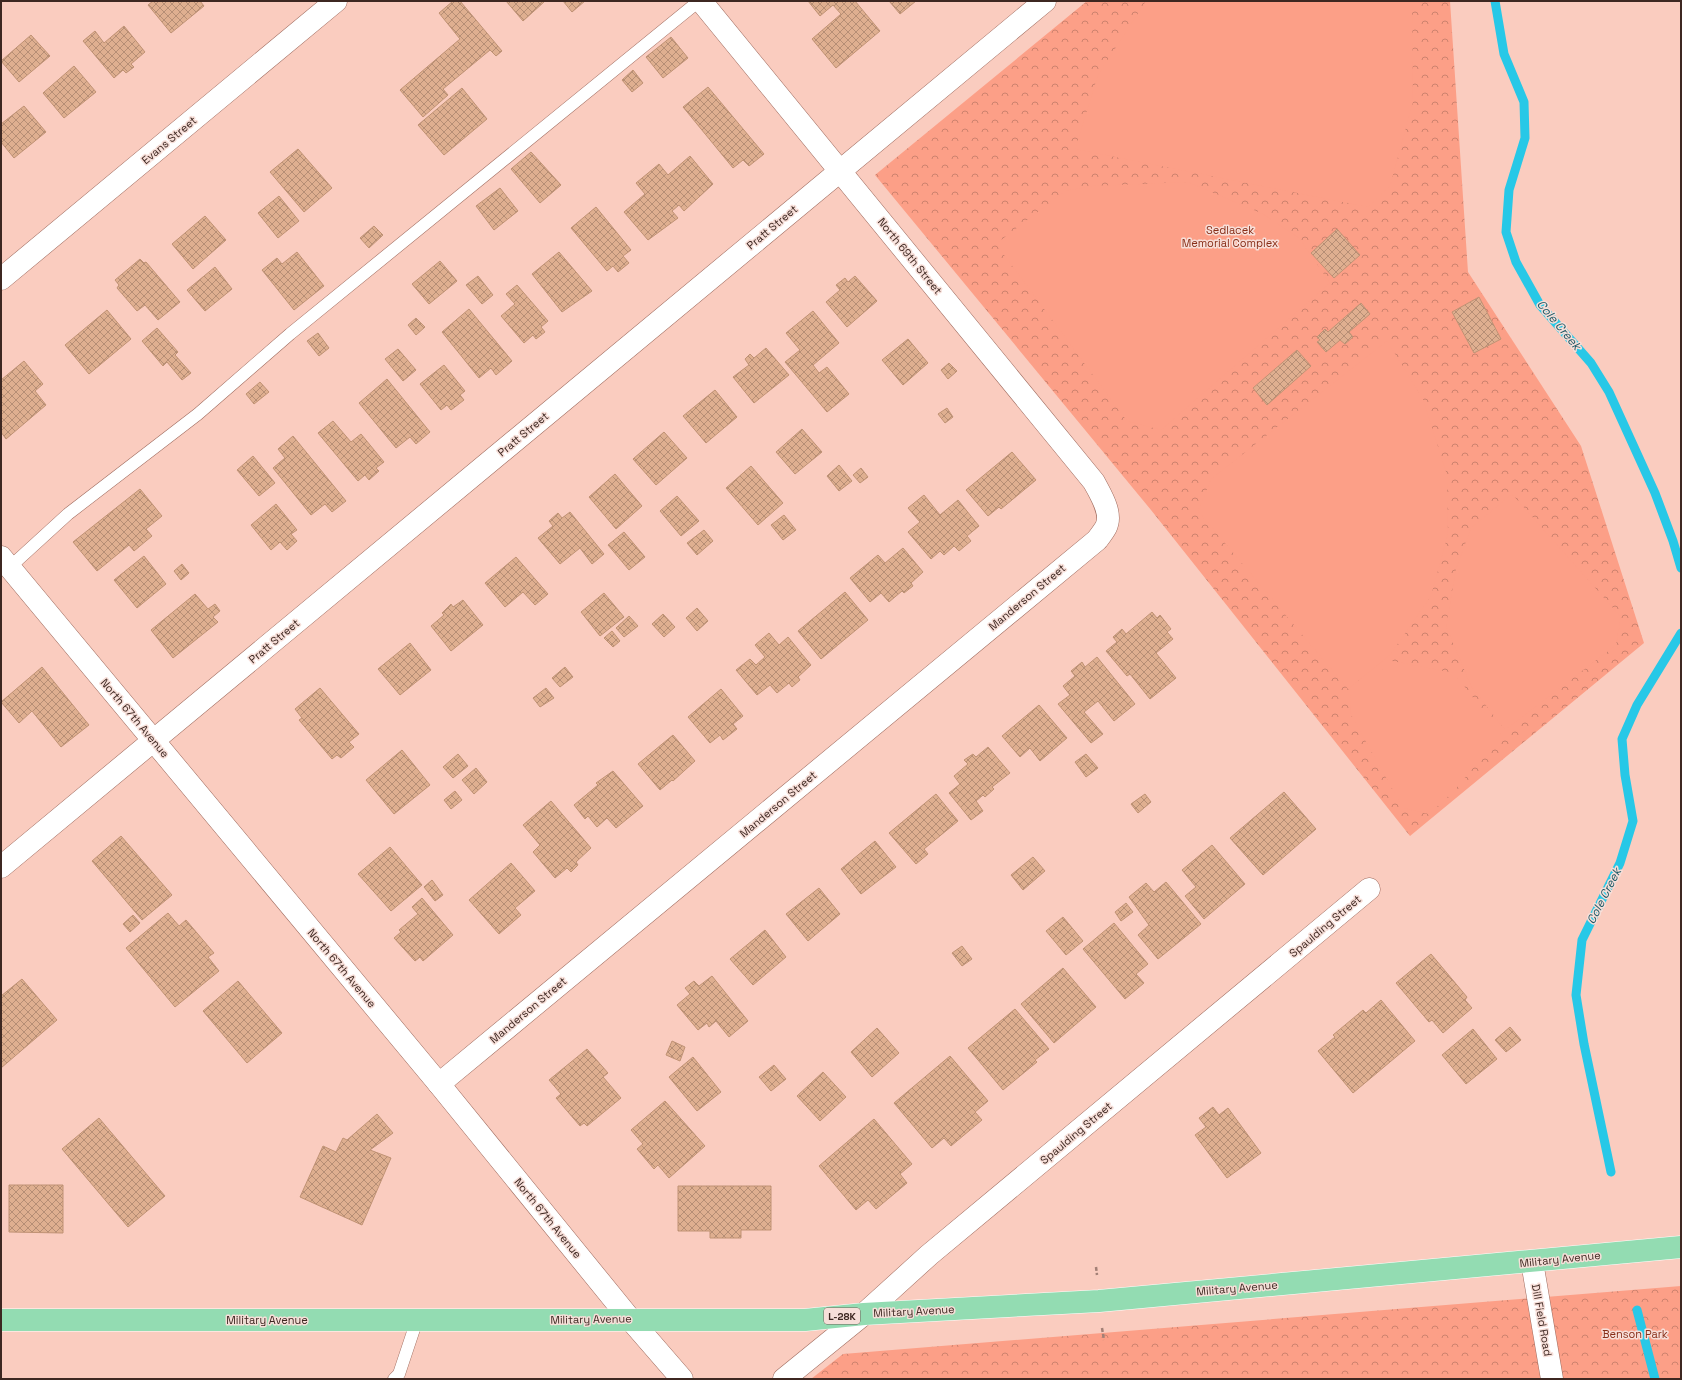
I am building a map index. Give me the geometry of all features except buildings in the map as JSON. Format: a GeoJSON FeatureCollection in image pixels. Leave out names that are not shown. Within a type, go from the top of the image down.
{"type":"FeatureCollection","features":[{"type":"Feature","properties":{"kind":"main road","name":"Military Avenue"},"geometry":{"type":"LineString","coordinates":[[1,1320],[805,1320],[864,1314],[1099,1301],[1681,1247]]}},
{"type":"Feature","properties":{"kind":"street","name":"Evans Street"},"geometry":{"type":"LineString","coordinates":[[1,279],[336,1]]}},
{"type":"Feature","properties":{"kind":"street","name":"North 69th Street"},"geometry":{"type":"LineString","coordinates":[[700,1],[841,170],[1094,482],[1107,508],[1108,517]]}},
{"type":"Feature","properties":{"kind":"street","name":"Pratt Street"},"geometry":{"type":"LineString","coordinates":[[1,867],[1045,1]]}},
{"type":"Feature","properties":{"kind":"street","name":"Manderson Street"},"geometry":{"type":"LineString","coordinates":[[439,1084],[1097,540],[1107,526],[1108,517]]}},
{"type":"Feature","properties":{"kind":"street","name":"North 67th Avenue"},"geometry":{"type":"LineString","coordinates":[[5,562],[439,1084],[630,1319],[682,1379]]}},
{"type":"Feature","properties":{"kind":"street","name":"Spaulding Street"},"geometry":{"type":"LineString","coordinates":[[784,1379],[864,1314],[929,1255],[1369,889]]}},
{"type":"Feature","properties":{"kind":"street","name":"Dill Field Road"},"geometry":{"type":"LineString","coordinates":[[1532,1262],[1552,1379]]}},
{"type":"Feature","properties":{"kind":"lane"},"geometry":{"type":"LineString","coordinates":[[5,562],[198,414],[290,334],[700,1]]}},
{"type":"Feature","properties":{"kind":"lane"},"geometry":{"type":"LineString","coordinates":[[394,1379],[399,1374],[417,1320]]}},
{"type":"Feature","properties":{"kind":"green space","name":"Sedlacek Memorial Complex"},"geometry":{"type":"Polygon","coordinates":[[[1087,1],[1450,1],[1468,272],[1581,446],[1644,643],[1410,836],[1151,510],[875,175],[1087,1]]]}},
{"type":"Feature","properties":{"kind":"green space"},"geometry":{"type":"Polygon","coordinates":[[[1146,1],[1412,1],[1413,102],[1390,186],[1368,207],[1075,149],[1098,75],[1146,1]]]}},
{"type":"Feature","properties":{"kind":"green space"},"geometry":{"type":"Polygon","coordinates":[[[1188,182],[1263,214],[1299,238],[1330,283],[1161,430],[1127,421],[996,244],[1065,191],[1093,186],[1188,182]]]}},
{"type":"Feature","properties":{"kind":"green space"},"geometry":{"type":"Polygon","coordinates":[[[1387,341],[1423,399],[1447,475],[1448,534],[1431,596],[1390,655],[1348,689],[1198,511],[1211,479],[1387,341]]]}},
{"type":"Feature","properties":{"kind":"green space"},"geometry":{"type":"Polygon","coordinates":[[[1512,494],[1621,617],[1616,645],[1505,730],[1471,686],[1446,626],[1456,569],[1471,528],[1512,494]]]}},
{"type":"Feature","properties":{"kind":"green space"},"geometry":{"type":"Polygon","coordinates":[[[1392,661],[1454,673],[1501,734],[1453,792],[1429,814],[1403,808],[1350,713],[1351,695],[1392,661]]]}},
{"type":"Feature","properties":{"kind":"green space","name":"Benson Park"},"geometry":{"type":"Polygon","coordinates":[[[1681,1286],[1681,1379],[811,1379],[843,1354],[1681,1286]]]}},
{"type":"Feature","properties":{"kind":"waterway","name":"Cole Creek"},"geometry":{"type":"LineString","coordinates":[[1495,1],[1504,54],[1524,102],[1525,138],[1509,190],[1506,232],[1516,262],[1540,305],[1591,363],[1609,392],[1655,493],[1673,541],[1681,568]]}},
{"type":"Feature","properties":{"kind":"waterway","name":"Cole Creek"},"geometry":{"type":"LineString","coordinates":[[1611,1172],[1584,1044],[1576,995],[1582,940],[1620,863],[1633,821],[1625,775],[1622,739],[1637,705],[1681,633]]}},
{"type":"Feature","properties":{"kind":"waterway","name":"Cole Creek"},"geometry":{"type":"LineString","coordinates":[[1637,1310],[1655,1379]]}}]}
